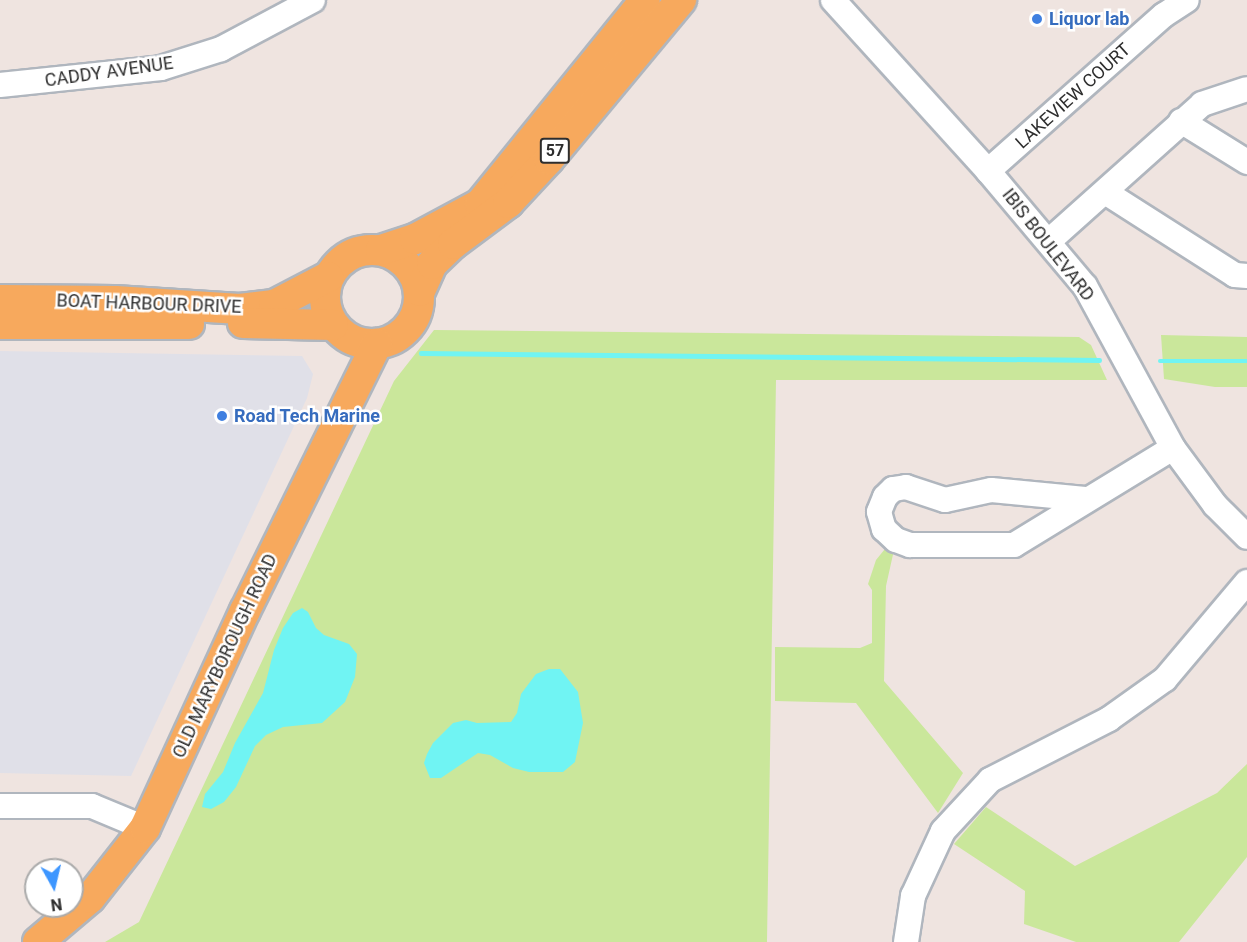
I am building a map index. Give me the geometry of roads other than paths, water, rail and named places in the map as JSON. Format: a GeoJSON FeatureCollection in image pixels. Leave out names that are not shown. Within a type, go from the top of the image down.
{"type":"FeatureCollection","features":[{"type":"Feature","properties":{"kind":"main road","name":"57"},"geometry":{"type":"LineString","coordinates":[[328,278],[339,262],[361,250],[381,250],[416,239],[480,204],[645,0]]}},
{"type":"Feature","properties":{"kind":"main road","name":"57"},"geometry":{"type":"LineString","coordinates":[[378,344],[402,334],[417,314],[420,291],[432,264],[453,244],[508,203],[549,159],[681,0]]}},
{"type":"Feature","properties":{"kind":"main road"},"geometry":{"type":"LineString","coordinates":[[381,250],[399,257],[409,265],[420,291]]}},
{"type":"Feature","properties":{"kind":"main road"},"geometry":{"type":"LineString","coordinates":[[328,278],[325,303],[333,325],[356,342],[378,344]]}},
{"type":"Feature","properties":{"kind":"main road","name":"BOAT HARBOUR DRIVE"},"geometry":{"type":"LineString","coordinates":[[0,300],[115,301],[240,309],[274,304],[328,278]]}},
{"type":"Feature","properties":{"kind":"main road","name":"BOAT HARBOUR DRIVE"},"geometry":{"type":"LineString","coordinates":[[0,324],[333,325]]}},
{"type":"Feature","properties":{"kind":"main road","name":"OLD MARYBOROUGH ROAD"},"geometry":{"type":"LineString","coordinates":[[38,942],[90,898],[145,828],[245,612],[378,344]]}},
{"type":"Feature","properties":{"kind":"street","name":"CADDY AVENUE"},"geometry":{"type":"LineString","coordinates":[[0,85],[161,68],[221,49],[312,0]]}},
{"type":"Feature","properties":{"kind":"street","name":"IBIS BOULEVARD"},"geometry":{"type":"LineString","coordinates":[[814,0],[861,32]]}},
{"type":"Feature","properties":{"kind":"street","name":"IBIS BOULEVARD"},"geometry":{"type":"LineString","coordinates":[[833,0],[1050,240],[1085,286],[1173,448],[1215,505],[1247,537]]}},
{"type":"Feature","properties":{"kind":"street","name":"LAKEVIEW COURT"},"geometry":{"type":"LineString","coordinates":[[988,171],[1164,15],[1187,0]]}},
{"type":"Feature","properties":{"kind":"street"},"geometry":{"type":"LineString","coordinates":[[1050,240],[1202,104],[1247,89]]}},
{"type":"Feature","properties":{"kind":"street"},"geometry":{"type":"LineString","coordinates":[[1181,122],[1247,162]]}},
{"type":"Feature","properties":{"kind":"street"},"geometry":{"type":"LineString","coordinates":[[1105,192],[1235,275],[1247,276]]}},
{"type":"Feature","properties":{"kind":"street"},"geometry":{"type":"LineString","coordinates":[[1085,499],[991,490],[945,500],[906,487],[893,489],[885,497],[879,512],[884,529],[896,540],[910,545],[1014,544],[1085,499],[1173,448]]}},
{"type":"Feature","properties":{"kind":"street"},"geometry":{"type":"LineString","coordinates":[[906,942],[913,896],[943,831],[990,780],[1109,719],[1165,679],[1247,582]]}},
{"type":"Feature","properties":{"kind":"street"},"geometry":{"type":"LineString","coordinates":[[0,806],[92,806],[145,828]]}},
{"type":"Feature","properties":{"kind":"water"},"geometry":{"type":"Polygon","coordinates":[[[302,608],[308,612],[316,628],[324,635],[349,644],[357,654],[355,677],[345,702],[322,723],[283,727],[266,735],[255,746],[236,787],[224,802],[211,809],[202,807],[205,794],[223,772],[235,743],[263,693],[274,650],[283,628],[293,613],[302,608]]]}},
{"type":"Feature","properties":{"kind":"water"},"geometry":{"type":"Polygon","coordinates":[[[549,669],[560,669],[578,692],[583,723],[575,762],[563,772],[529,772],[513,768],[490,755],[478,753],[441,778],[430,778],[424,763],[427,754],[433,743],[453,723],[466,720],[477,723],[511,722],[517,713],[521,694],[536,674],[549,669]]]}},
{"type":"Feature","properties":{"kind":"waterway"},"geometry":{"type":"LineString","coordinates":[[421,353],[1099,360]]}},
{"type":"Feature","properties":{"kind":"waterway"},"geometry":{"type":"LineString","coordinates":[[1160,361],[1247,361]]}},
{"type":"Feature","properties":{"kind":"place","name":"Liquor lab"},"geometry":{"type":"Point","coordinates":[1037,19]}},
{"type":"Feature","properties":{"kind":"place","name":"Road Tech Marine"},"geometry":{"type":"Point","coordinates":[222,416]}}]}
